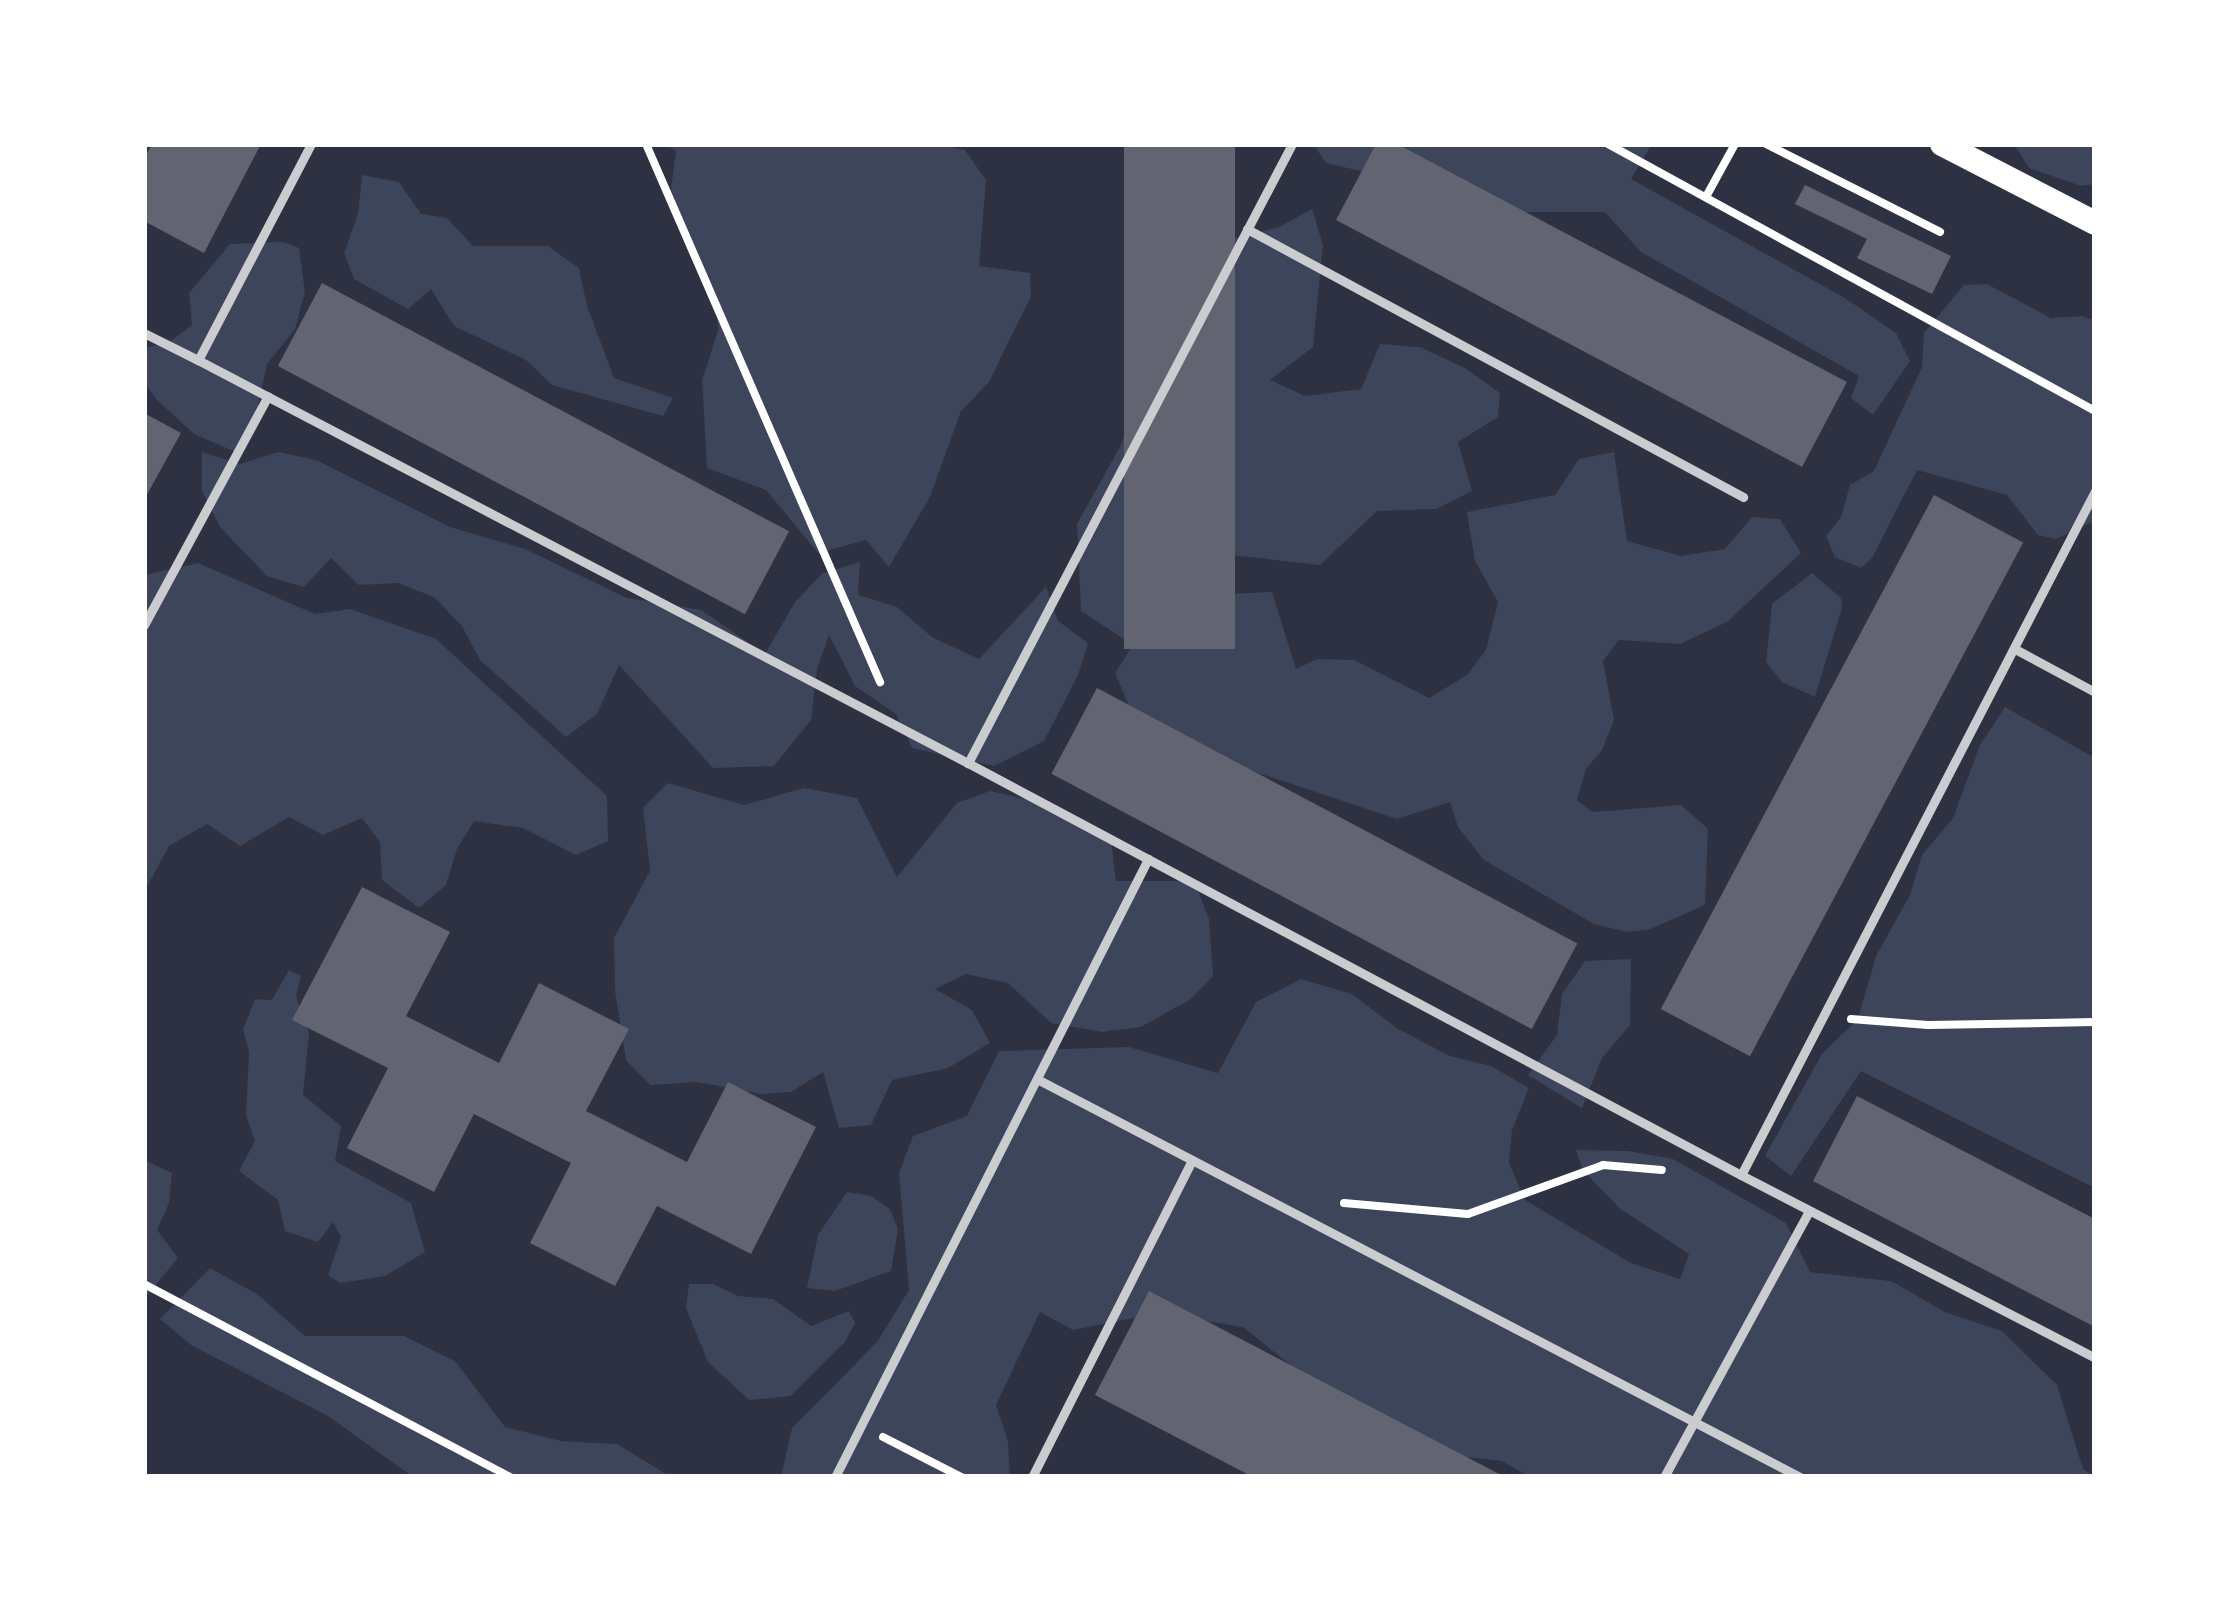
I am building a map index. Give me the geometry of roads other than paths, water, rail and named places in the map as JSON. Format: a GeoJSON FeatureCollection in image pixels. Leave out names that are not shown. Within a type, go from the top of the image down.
{"type":"FeatureCollection","features":[{"type":"Feature","properties":{"kind":"main road"},"geometry":{"type":"LineString","coordinates":[[1942,144],[2095,223]]}},
{"type":"Feature","properties":{"kind":"lane"},"geometry":{"type":"LineString","coordinates":[[198,360],[311,144]]}},
{"type":"Feature","properties":{"kind":"lane"},"geometry":{"type":"LineString","coordinates":[[968,763],[1292,144]]}},
{"type":"Feature","properties":{"kind":"lane"},"geometry":{"type":"LineString","coordinates":[[1247,229],[1743,497]]}},
{"type":"Feature","properties":{"kind":"lane"},"geometry":{"type":"LineString","coordinates":[[144,333],[2095,1358]]}},
{"type":"Feature","properties":{"kind":"lane"},"geometry":{"type":"LineString","coordinates":[[144,625],[268,396]]}},
{"type":"Feature","properties":{"kind":"lane"},"geometry":{"type":"LineString","coordinates":[[1742,1175],[1828,1017],[2095,491]]}},
{"type":"Feature","properties":{"kind":"lane"},"geometry":{"type":"LineString","coordinates":[[144,588],[160,595]]}},
{"type":"Feature","properties":{"kind":"lane"},"geometry":{"type":"LineString","coordinates":[[2014,649],[2095,692]]}},
{"type":"Feature","properties":{"kind":"lane"},"geometry":{"type":"LineString","coordinates":[[835,1477],[1148,859]]}},
{"type":"Feature","properties":{"kind":"lane"},"geometry":{"type":"LineString","coordinates":[[1037,1079],[1800,1477]]}},
{"type":"Feature","properties":{"kind":"lane"},"geometry":{"type":"LineString","coordinates":[[1032,1477],[1192,1160]]}},
{"type":"Feature","properties":{"kind":"lane"},"geometry":{"type":"LineString","coordinates":[[1664,1477],[1809,1210]]}}]}
